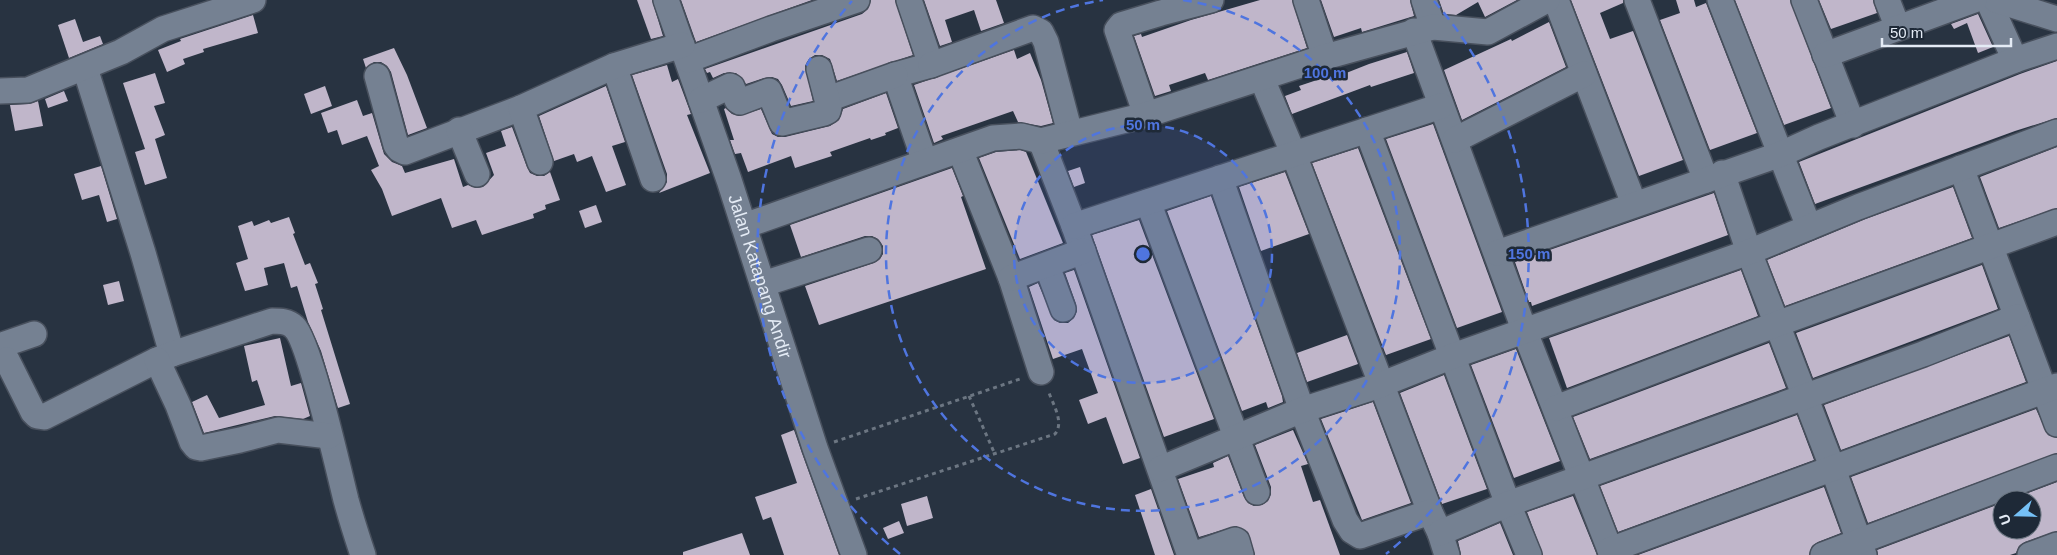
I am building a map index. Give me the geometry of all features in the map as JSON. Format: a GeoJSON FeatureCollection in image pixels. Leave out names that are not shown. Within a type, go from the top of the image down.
{"type":"FeatureCollection","features":[{"type":"Feature","properties":{"kind":"street"},"geometry":{"type":"LineString","coordinates":[[0,91],[28,90],[85,68],[89,64],[120,52],[163,29],[253,0]]}},
{"type":"Feature","properties":{"kind":"street","name":"Jalan Katapang Andir"},"geometry":{"type":"LineString","coordinates":[[666,0],[744,226],[815,448],[854,555]]}},
{"type":"Feature","properties":{"kind":"street"},"geometry":{"type":"LineString","coordinates":[[377,76],[398,149],[405,152],[521,108],[614,66],[685,52],[771,28],[857,0]]}},
{"type":"Feature","properties":{"kind":"street"},"geometry":{"type":"LineString","coordinates":[[909,0],[931,65]]}},
{"type":"Feature","properties":{"kind":"street"},"geometry":{"type":"LineString","coordinates":[[1306,0],[1325,57]]}},
{"type":"Feature","properties":{"kind":"street"},"geometry":{"type":"LineString","coordinates":[[1424,0],[1424,29],[1441,106],[1525,332],[1611,552],[2051,388]]}},
{"type":"Feature","properties":{"kind":"street"},"geometry":{"type":"LineString","coordinates":[[744,226],[993,138],[1020,136],[1041,141],[1146,115],[1325,57],[1424,29],[1488,32],[1547,0]]}},
{"type":"Feature","properties":{"kind":"street"},"geometry":{"type":"LineString","coordinates":[[1556,0],[1634,204]]}},
{"type":"Feature","properties":{"kind":"street"},"geometry":{"type":"LineString","coordinates":[[1637,0],[1749,252],[1833,469],[1861,548]]}},
{"type":"Feature","properties":{"kind":"street"},"geometry":{"type":"LineString","coordinates":[[1720,0],[1809,228]]}},
{"type":"Feature","properties":{"kind":"street"},"geometry":{"type":"LineString","coordinates":[[1804,0],[1853,125]]}},
{"type":"Feature","properties":{"kind":"street"},"geometry":{"type":"LineString","coordinates":[[1887,0],[1898,28]]}},
{"type":"Feature","properties":{"kind":"street"},"geometry":{"type":"LineString","coordinates":[[1825,55],[1975,0],[2015,60]]}},
{"type":"Feature","properties":{"kind":"street"},"geometry":{"type":"LineString","coordinates":[[1996,0],[2057,19]]}},
{"type":"Feature","properties":{"kind":"street"},"geometry":{"type":"LineString","coordinates":[[1146,115],[1116,31],[1121,25],[1158,6],[1206,1]]}},
{"type":"Feature","properties":{"kind":"street"},"geometry":{"type":"LineString","coordinates":[[701,100],[730,86],[740,102],[769,91],[782,122],[828,111],[844,100],[895,75],[931,65],[1033,28],[1041,32],[1046,42],[1070,133]]}},
{"type":"Feature","properties":{"kind":"street"},"geometry":{"type":"LineString","coordinates":[[1496,253],[1781,154],[1819,137],[2015,60],[2057,46]]}},
{"type":"Feature","properties":{"kind":"street"},"geometry":{"type":"LineString","coordinates":[[614,66],[652,179]]}},
{"type":"Feature","properties":{"kind":"street"},"geometry":{"type":"LineString","coordinates":[[85,68],[143,254],[164,357],[178,405],[192,442],[196,447],[201,448],[278,430],[329,436]]}},
{"type":"Feature","properties":{"kind":"street"},"geometry":{"type":"LineString","coordinates":[[819,69],[844,100]]}},
{"type":"Feature","properties":{"kind":"street"},"geometry":{"type":"LineString","coordinates":[[1455,140],[1584,74]]}},
{"type":"Feature","properties":{"kind":"street"},"geometry":{"type":"LineString","coordinates":[[895,75],[925,162]]}},
{"type":"Feature","properties":{"kind":"street"},"geometry":{"type":"LineString","coordinates":[[1262,78],[1294,155],[1380,385],[1439,533]]}},
{"type":"Feature","properties":{"kind":"street"},"geometry":{"type":"LineString","coordinates":[[1074,226],[1441,106]]}},
{"type":"Feature","properties":{"kind":"street"},"geometry":{"type":"LineString","coordinates":[[521,108],[540,162]]}},
{"type":"Feature","properties":{"kind":"street"},"geometry":{"type":"LineString","coordinates":[[459,130],[478,174]]}},
{"type":"Feature","properties":{"kind":"street"},"geometry":{"type":"LineString","coordinates":[[1368,130],[1508,504],[1529,555]]}},
{"type":"Feature","properties":{"kind":"street"},"geometry":{"type":"LineString","coordinates":[[1160,469],[1302,410],[1380,385],[1453,356],[1749,252],[2057,132]]}},
{"type":"Feature","properties":{"kind":"street"},"geometry":{"type":"LineString","coordinates":[[1041,141],[1083,251],[1188,553],[1192,554],[1235,540],[1241,555]]}},
{"type":"Feature","properties":{"kind":"street"},"geometry":{"type":"LineString","coordinates":[[960,150],[1011,278],[1041,372]]}},
{"type":"Feature","properties":{"kind":"street"},"geometry":{"type":"LineString","coordinates":[[1961,168],[2017,317],[2051,388],[2057,424]]}},
{"type":"Feature","properties":{"kind":"street"},"geometry":{"type":"LineString","coordinates":[[1220,178],[1302,410],[1345,520],[1352,531],[1360,536],[1439,533],[1508,504],[1923,354],[2017,317]]}},
{"type":"Feature","properties":{"kind":"street"},"geometry":{"type":"LineString","coordinates":[[1148,202],[1257,492]]}},
{"type":"Feature","properties":{"kind":"street"},"geometry":{"type":"LineString","coordinates":[[1556,408],[1777,324],[2057,222]]}},
{"type":"Feature","properties":{"kind":"street"},"geometry":{"type":"LineString","coordinates":[[762,284],[869,250]]}},
{"type":"Feature","properties":{"kind":"street"},"geometry":{"type":"LineString","coordinates":[[1011,278],[1083,251]]}},
{"type":"Feature","properties":{"kind":"street"},"geometry":{"type":"LineString","coordinates":[[1047,266],[1063,309]]}},
{"type":"Feature","properties":{"kind":"street"},"geometry":{"type":"LineString","coordinates":[[34,334],[2,352],[33,412],[40,417],[44,417],[164,357],[272,321],[283,321],[294,327],[302,340],[311,367],[363,555]]}},
{"type":"Feature","properties":{"kind":"street"},"geometry":{"type":"LineString","coordinates":[[1823,555],[1861,548],[2057,467]]}},
{"type":"Feature","properties":{"kind":"street"},"geometry":{"type":"LineString","coordinates":[[2030,555],[2057,545]]}},
{"type":"Feature","properties":{"kind":"path"},"geometry":{"type":"LineString","coordinates":[[815,448],[1041,372],[1060,422],[1057,432],[836,506]]}},
{"type":"Feature","properties":{"kind":"path"},"geometry":{"type":"LineString","coordinates":[[969,396],[994,452]]}},
{"type":"Feature","properties":{"kind":"building"},"geometry":{"type":"Polygon","coordinates":[[[637,0],[652,0],[663,36],[651,39],[637,0]]]}},
{"type":"Feature","properties":{"kind":"building"},"geometry":{"type":"Polygon","coordinates":[[[681,0],[812,0],[696,42],[681,0]]]}},
{"type":"Feature","properties":{"kind":"building"},"geometry":{"type":"Polygon","coordinates":[[[871,0],[895,0],[913,55],[837,81],[830,59],[822,55],[815,55],[809,59],[805,66],[813,101],[791,106],[782,85],[778,79],[772,77],[746,84],[736,73],[724,73],[713,78],[710,72],[707,73],[705,69],[862,14],[868,9],[871,0]]]}},
{"type":"Feature","properties":{"kind":"building"},"geometry":{"type":"Polygon","coordinates":[[[924,0],[996,0],[1004,23],[981,31],[974,10],[945,20],[952,42],[940,46],[924,0]]]}},
{"type":"Feature","properties":{"kind":"building"},"geometry":{"type":"Polygon","coordinates":[[[1260,0],[1292,0],[1307,48],[1208,80],[1205,73],[1169,85],[1171,91],[1155,96],[1134,36],[1141,34],[1142,37],[1191,20],[1260,0]]]}},
{"type":"Feature","properties":{"kind":"building"},"geometry":{"type":"Polygon","coordinates":[[[1321,0],[1410,0],[1414,16],[1362,32],[1361,28],[1334,37],[1321,0]]]}},
{"type":"Feature","properties":{"kind":"building"},"geometry":{"type":"Polygon","coordinates":[[[1439,0],[1517,0],[1485,17],[1478,2],[1456,15],[1444,14],[1439,0]]]}},
{"type":"Feature","properties":{"kind":"building"},"geometry":{"type":"Polygon","coordinates":[[[1571,0],[1623,0],[1623,3],[1600,13],[1610,39],[1633,31],[1683,160],[1639,176],[1571,0]]]}},
{"type":"Feature","properties":{"kind":"building"},"geometry":{"type":"Polygon","coordinates":[[[1676,0],[1694,0],[1696,7],[1706,3],[1757,133],[1710,150],[1660,20],[1680,13],[1676,0]]]}},
{"type":"Feature","properties":{"kind":"building"},"geometry":{"type":"Polygon","coordinates":[[[1735,0],[1790,0],[1831,108],[1784,125],[1735,0]]]}},
{"type":"Feature","properties":{"kind":"building"},"geometry":{"type":"Polygon","coordinates":[[[1819,0],[1873,0],[1877,13],[1831,29],[1819,0]]]}},
{"type":"Feature","properties":{"kind":"building"},"geometry":{"type":"Polygon","coordinates":[[[1978,14],[1993,47],[1978,53],[1967,23],[1954,29],[1951,24],[1978,14]]]}},
{"type":"Feature","properties":{"kind":"building"},"geometry":{"type":"Polygon","coordinates":[[[253,15],[258,33],[203,49],[204,52],[183,59],[185,64],[167,72],[158,50],[181,41],[180,39],[253,15]]]}},
{"type":"Feature","properties":{"kind":"building"},"geometry":{"type":"Polygon","coordinates":[[[75,19],[83,42],[100,36],[103,44],[69,58],[58,25],[75,19]]]}},
{"type":"Feature","properties":{"kind":"building"},"geometry":{"type":"Polygon","coordinates":[[[1549,22],[1566,67],[1462,120],[1444,70],[1511,39],[1512,41],[1549,22]]]}},
{"type":"Feature","properties":{"kind":"building"},"geometry":{"type":"Polygon","coordinates":[[[394,48],[407,75],[427,128],[408,135],[391,72],[381,62],[374,62],[366,68],[363,59],[394,48]]]}},
{"type":"Feature","properties":{"kind":"building"},"geometry":{"type":"Polygon","coordinates":[[[1014,50],[1017,59],[1030,53],[1041,80],[1053,123],[1041,126],[1018,122],[1013,111],[941,136],[943,139],[934,143],[914,85],[1014,50]]]}},
{"type":"Feature","properties":{"kind":"building"},"geometry":{"type":"Polygon","coordinates":[[[1407,52],[1414,73],[1371,87],[1370,85],[1292,114],[1285,96],[1301,90],[1299,86],[1329,76],[1331,79],[1407,52]]]}},
{"type":"Feature","properties":{"kind":"building"},"geometry":{"type":"Polygon","coordinates":[[[2057,61],[2057,118],[2015,131],[1815,204],[1799,162],[2057,61]]]}},
{"type":"Feature","properties":{"kind":"building"},"geometry":{"type":"Polygon","coordinates":[[[667,65],[672,82],[678,79],[691,114],[687,115],[710,173],[659,193],[667,182],[667,174],[632,75],[667,65]]]}},
{"type":"Feature","properties":{"kind":"building"},"geometry":{"type":"Polygon","coordinates":[[[155,73],[165,103],[154,106],[165,135],[155,139],[167,178],[145,185],[135,152],[145,149],[123,83],[155,73]]]}},
{"type":"Feature","properties":{"kind":"building"},"geometry":{"type":"Polygon","coordinates":[[[325,86],[332,106],[311,114],[304,94],[325,86]]]}},
{"type":"Feature","properties":{"kind":"building"},"geometry":{"type":"Polygon","coordinates":[[[606,86],[625,142],[612,146],[626,185],[606,192],[592,156],[577,162],[574,154],[554,161],[539,116],[606,86]]]}},
{"type":"Feature","properties":{"kind":"building"},"geometry":{"type":"Polygon","coordinates":[[[64,91],[68,101],[48,108],[45,99],[64,91]]]}},
{"type":"Feature","properties":{"kind":"building"},"geometry":{"type":"Polygon","coordinates":[[[886,93],[898,128],[885,133],[886,135],[871,140],[870,138],[830,152],[832,156],[795,168],[791,156],[748,172],[741,153],[735,154],[730,140],[734,140],[724,109],[726,108],[732,114],[739,116],[761,109],[772,134],[778,137],[785,137],[830,126],[839,120],[843,109],[886,93]]]}},
{"type":"Feature","properties":{"kind":"building"},"geometry":{"type":"Polygon","coordinates":[[[357,100],[363,116],[372,113],[384,154],[392,162],[402,166],[405,173],[454,159],[463,187],[468,185],[476,188],[483,187],[494,175],[486,153],[506,146],[501,131],[512,127],[530,173],[544,176],[550,172],[560,200],[545,205],[546,209],[533,214],[534,218],[482,235],[476,220],[452,228],[441,198],[392,216],[382,189],[371,170],[379,166],[367,136],[342,145],[337,130],[328,133],[321,113],[357,100]]]}},
{"type":"Feature","properties":{"kind":"building"},"geometry":{"type":"Polygon","coordinates":[[[38,101],[43,126],[15,131],[10,105],[29,104],[38,101]]]}},
{"type":"Feature","properties":{"kind":"building"},"geometry":{"type":"Polygon","coordinates":[[[1433,124],[1502,312],[1457,328],[1386,139],[1433,124]]]}},
{"type":"Feature","properties":{"kind":"building"},"geometry":{"type":"Polygon","coordinates":[[[2057,147],[2057,208],[1999,228],[1980,177],[2057,147]]]}},
{"type":"Feature","properties":{"kind":"building"},"geometry":{"type":"Polygon","coordinates":[[[1358,148],[1431,339],[1386,355],[1312,163],[1358,148]]]}},
{"type":"Feature","properties":{"kind":"building"},"geometry":{"type":"Polygon","coordinates":[[[1020,150],[1026,152],[1063,243],[1020,259],[979,158],[996,152],[1020,150]]]}},
{"type":"Feature","properties":{"kind":"building"},"geometry":{"type":"Polygon","coordinates":[[[101,166],[117,219],[107,222],[99,195],[82,200],[74,174],[101,166]]]}},
{"type":"Feature","properties":{"kind":"building"},"geometry":{"type":"Polygon","coordinates":[[[1080,167],[1085,183],[1074,187],[1068,171],[1080,167]]]}},
{"type":"Feature","properties":{"kind":"building"},"geometry":{"type":"Polygon","coordinates":[[[952,168],[986,269],[819,325],[805,286],[874,263],[883,254],[883,246],[878,239],[872,236],[865,236],[801,257],[790,225],[952,168]]]}},
{"type":"Feature","properties":{"kind":"building"},"geometry":{"type":"Polygon","coordinates":[[[1285,172],[1309,234],[1261,251],[1239,187],[1285,172]]]}},
{"type":"Feature","properties":{"kind":"building"},"geometry":{"type":"Polygon","coordinates":[[[1953,187],[1972,238],[1785,306],[1767,260],[1863,220],[1953,187]]]}},
{"type":"Feature","properties":{"kind":"building"},"geometry":{"type":"Polygon","coordinates":[[[1714,193],[1728,235],[1532,306],[1531,302],[1529,302],[1515,262],[1714,193]]]}},
{"type":"Feature","properties":{"kind":"building"},"geometry":{"type":"Polygon","coordinates":[[[1211,196],[1282,396],[1283,402],[1268,408],[1266,402],[1242,411],[1167,211],[1211,196]]]}},
{"type":"Feature","properties":{"kind":"building"},"geometry":{"type":"Polygon","coordinates":[[[596,205],[602,222],[585,228],[579,211],[596,205]]]}},
{"type":"Feature","properties":{"kind":"building"},"geometry":{"type":"Polygon","coordinates":[[[289,217],[295,233],[293,234],[305,265],[310,263],[318,283],[315,284],[323,309],[321,310],[350,404],[338,408],[321,351],[308,322],[297,286],[291,288],[284,263],[264,268],[268,285],[245,291],[236,263],[248,259],[238,226],[252,221],[254,226],[269,220],[271,223],[289,217]]]}},
{"type":"Feature","properties":{"kind":"building"},"geometry":{"type":"Polygon","coordinates":[[[1139,220],[1214,419],[1164,437],[1092,235],[1139,220]]]}},
{"type":"Feature","properties":{"kind":"building"},"geometry":{"type":"Polygon","coordinates":[[[1982,265],[1998,309],[1813,378],[1796,333],[1982,265]]]}},
{"type":"Feature","properties":{"kind":"building"},"geometry":{"type":"Polygon","coordinates":[[[1074,270],[1140,458],[1123,464],[1106,417],[1088,424],[1079,400],[1098,393],[1082,349],[1053,359],[1029,287],[1038,283],[1054,320],[1060,323],[1068,323],[1074,318],[1077,311],[1065,273],[1074,270]]]}},
{"type":"Feature","properties":{"kind":"building"},"geometry":{"type":"Polygon","coordinates":[[[1741,270],[1758,316],[1567,388],[1549,338],[1741,270]]]}},
{"type":"Feature","properties":{"kind":"building"},"geometry":{"type":"Polygon","coordinates":[[[119,281],[124,301],[108,305],[103,285],[119,281]]]}},
{"type":"Feature","properties":{"kind":"building"},"geometry":{"type":"Polygon","coordinates":[[[1347,335],[1358,364],[1307,382],[1297,353],[1347,335]]]}},
{"type":"Feature","properties":{"kind":"building"},"geometry":{"type":"Polygon","coordinates":[[[2009,336],[2026,382],[1841,450],[1824,405],[2009,336]]]}},
{"type":"Feature","properties":{"kind":"building"},"geometry":{"type":"Polygon","coordinates":[[[280,338],[291,386],[301,383],[310,416],[303,419],[275,416],[204,433],[192,402],[207,395],[219,418],[265,405],[257,380],[252,382],[244,346],[280,338]]]}},
{"type":"Feature","properties":{"kind":"building"},"geometry":{"type":"Polygon","coordinates":[[[1769,343],[1786,388],[1590,459],[1573,417],[1769,343]]]}},
{"type":"Feature","properties":{"kind":"building"},"geometry":{"type":"Polygon","coordinates":[[[1516,349],[1560,461],[1514,478],[1471,365],[1516,349]]]}},
{"type":"Feature","properties":{"kind":"building"},"geometry":{"type":"Polygon","coordinates":[[[1444,375],[1487,489],[1442,504],[1400,393],[1444,375]]]}},
{"type":"Feature","properties":{"kind":"building"},"geometry":{"type":"Polygon","coordinates":[[[1373,402],[1411,503],[1362,520],[1321,419],[1373,402]]]}},
{"type":"Feature","properties":{"kind":"building"},"geometry":{"type":"Polygon","coordinates":[[[2036,409],[2048,435],[2057,438],[2057,453],[1868,523],[1851,477],[2036,409]]]}},
{"type":"Feature","properties":{"kind":"building"},"geometry":{"type":"Polygon","coordinates":[[[1797,415],[1814,460],[1618,532],[1600,486],[1797,415]]]}},
{"type":"Feature","properties":{"kind":"building"},"geometry":{"type":"Polygon","coordinates":[[[794,430],[839,555],[784,555],[771,517],[763,520],[755,497],[797,483],[781,435],[794,430]]]}},
{"type":"Feature","properties":{"kind":"building"},"geometry":{"type":"Polygon","coordinates":[[[1293,430],[1308,464],[1301,466],[1313,502],[1320,500],[1340,555],[1255,555],[1248,532],[1236,526],[1199,537],[1178,479],[1214,467],[1213,463],[1228,456],[1248,503],[1254,506],[1262,505],[1268,501],[1271,487],[1255,445],[1293,430]]]}},
{"type":"Feature","properties":{"kind":"building"},"geometry":{"type":"Polygon","coordinates":[[[2057,482],[2057,531],[2042,536],[2042,490],[2036,490],[2057,482]]]}},
{"type":"Feature","properties":{"kind":"building"},"geometry":{"type":"Polygon","coordinates":[[[1824,487],[1841,533],[1812,546],[1809,555],[1638,555],[1824,487]]]}},
{"type":"Feature","properties":{"kind":"building"},"geometry":{"type":"Polygon","coordinates":[[[1151,489],[1174,555],[1155,555],[1135,495],[1151,489]]]}},
{"type":"Feature","properties":{"kind":"building"},"geometry":{"type":"Polygon","coordinates":[[[927,496],[933,518],[907,526],[901,504],[927,496]]]}},
{"type":"Feature","properties":{"kind":"building"},"geometry":{"type":"Polygon","coordinates":[[[1573,496],[1597,555],[1543,555],[1527,512],[1573,496]]]}},
{"type":"Feature","properties":{"kind":"building"},"geometry":{"type":"Polygon","coordinates":[[[1992,507],[1992,540],[2031,540],[2019,546],[2016,553],[2010,555],[1878,555],[1877,550],[1992,507]]]}},
{"type":"Feature","properties":{"kind":"building"},"geometry":{"type":"Polygon","coordinates":[[[899,521],[904,533],[888,539],[883,528],[899,521]]]}},
{"type":"Feature","properties":{"kind":"building"},"geometry":{"type":"Polygon","coordinates":[[[1500,523],[1513,555],[1461,555],[1458,541],[1500,523]]]}},
{"type":"Feature","properties":{"kind":"building"},"geometry":{"type":"Polygon","coordinates":[[[742,533],[750,555],[683,555],[683,552],[742,533]]]}}]}
